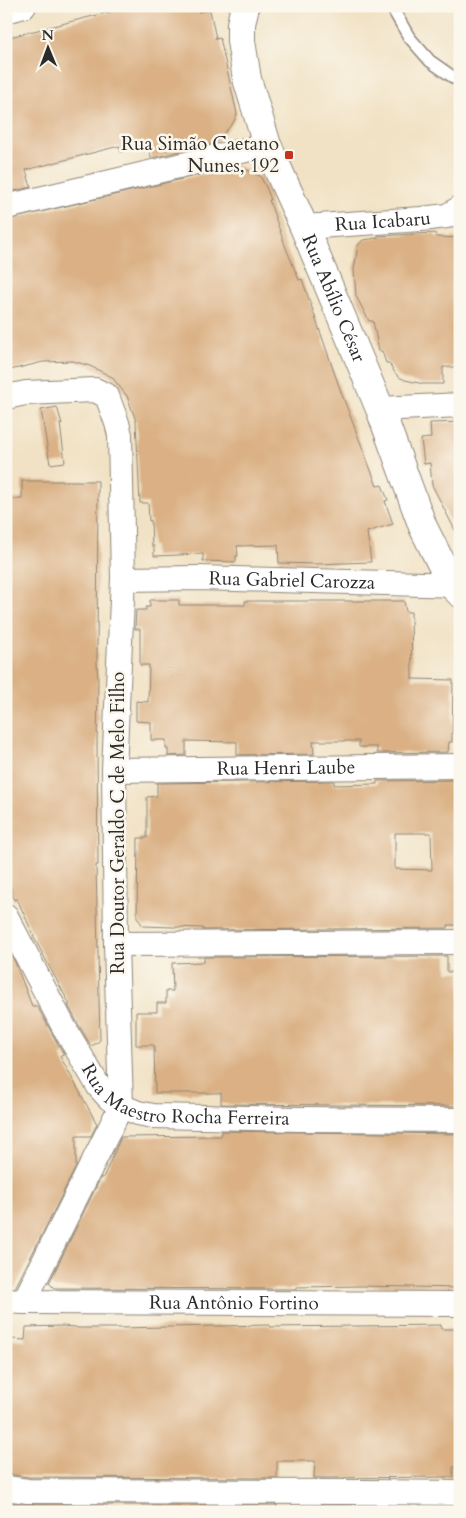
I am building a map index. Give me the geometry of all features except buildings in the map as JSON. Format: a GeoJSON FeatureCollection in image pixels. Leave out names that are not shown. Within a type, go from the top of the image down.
{"type":"FeatureCollection","features":[{"type":"Feature","properties":{"kind":"main road","name":"Rua Abílio César"},"geometry":{"type":"LineString","coordinates":[[245,6],[240,24],[247,79],[267,145],[304,227],[380,409],[423,527],[457,588]]}},
{"type":"Feature","properties":{"kind":"street"},"geometry":{"type":"LineString","coordinates":[[6,11],[24,6]]}},
{"type":"Feature","properties":{"kind":"street"},"geometry":{"type":"LineString","coordinates":[[6,207],[267,145]]}},
{"type":"Feature","properties":{"kind":"street","name":"Rua Icabaru"},"geometry":{"type":"LineString","coordinates":[[304,227],[421,219],[456,214]]}},
{"type":"Feature","properties":{"kind":"street","name":"Rua Doutor Geraldo C de Melo Filho"},"geometry":{"type":"LineString","coordinates":[[6,397],[35,392],[95,390],[107,396],[120,436],[122,579],[114,770],[116,944],[121,1106],[15,1301]]}},
{"type":"Feature","properties":{"kind":"street"},"geometry":{"type":"LineString","coordinates":[[380,409],[460,405]]}},
{"type":"Feature","properties":{"kind":"street","name":"Rua Gabriel Carozza"},"geometry":{"type":"LineString","coordinates":[[122,579],[207,578],[457,588]]}},
{"type":"Feature","properties":{"kind":"street","name":"Rua Henri Laube"},"geometry":{"type":"LineString","coordinates":[[114,770],[460,766]]}},
{"type":"Feature","properties":{"kind":"street","name":"Rua Maestro Rocha Ferreira"},"geometry":{"type":"LineString","coordinates":[[6,916],[65,1029],[99,1087],[109,1098],[121,1106],[138,1113],[153,1116],[300,1120],[460,1120]]}},
{"type":"Feature","properties":{"kind":"street"},"geometry":{"type":"LineString","coordinates":[[116,944],[460,942]]}},
{"type":"Feature","properties":{"kind":"street","name":"Rua Antônio Fortino"},"geometry":{"type":"LineString","coordinates":[[15,1301],[460,1304]]}},
{"type":"Feature","properties":{"kind":"street"},"geometry":{"type":"LineString","coordinates":[[6,1488],[28,1491],[460,1493]]}},
{"type":"Feature","properties":{"kind":"lane"},"geometry":{"type":"LineString","coordinates":[[391,6],[408,37],[430,61],[460,82]]}},
{"type":"Feature","properties":{"kind":"place","name":"Rua Simão Caetano Nunes, 192"},"geometry":{"type":"Point","coordinates":[289,155]}}]}
